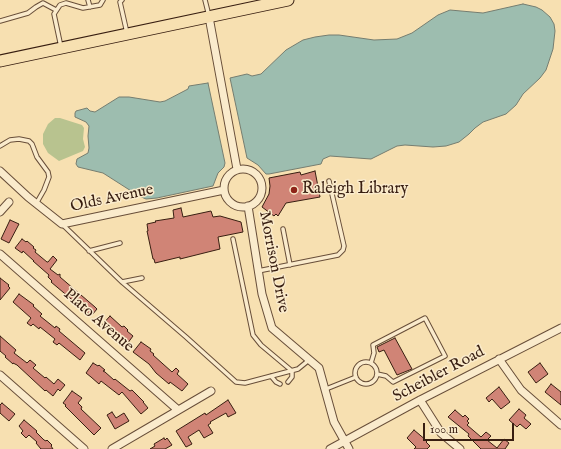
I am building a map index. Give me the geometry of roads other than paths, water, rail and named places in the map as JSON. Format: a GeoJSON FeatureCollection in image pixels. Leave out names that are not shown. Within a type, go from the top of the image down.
{"type":"FeatureCollection","features":[{"type":"Feature","properties":{"kind":"main road"},"geometry":{"type":"LineString","coordinates":[[0,61],[288,0]]}},
{"type":"Feature","properties":{"kind":"street"},"geometry":{"type":"LineString","coordinates":[[209,17],[238,169]]}},
{"type":"Feature","properties":{"kind":"street"},"geometry":{"type":"LineString","coordinates":[[238,169],[250,170],[259,177],[262,183],[262,189],[258,200],[248,206],[241,207],[235,205],[225,196],[224,183],[232,172],[238,169]]}},
{"type":"Feature","properties":{"kind":"street","name":"Olds Avenue"},"geometry":{"type":"LineString","coordinates":[[0,171],[36,204],[62,224],[224,190]]}},
{"type":"Feature","properties":{"kind":"street"},"geometry":{"type":"LineString","coordinates":[[0,212],[9,202]]}},
{"type":"Feature","properties":{"kind":"street","name":"Morrison Drive"},"geometry":{"type":"LineString","coordinates":[[248,206],[262,294],[272,328],[319,368],[334,422],[344,442]]}},
{"type":"Feature","properties":{"kind":"street","name":"Plato Avenue"},"geometry":{"type":"LineString","coordinates":[[0,254],[178,410]]}},
{"type":"Feature","properties":{"kind":"street","name":"Scheibler Road"},"geometry":{"type":"LineString","coordinates":[[330,449],[420,400],[561,328]]}},
{"type":"Feature","properties":{"kind":"street"},"geometry":{"type":"LineString","coordinates":[[499,359],[521,390],[561,425]]}},
{"type":"Feature","properties":{"kind":"street"},"geometry":{"type":"LineString","coordinates":[[0,377],[84,449]]}},
{"type":"Feature","properties":{"kind":"street"},"geometry":{"type":"LineString","coordinates":[[112,449],[211,391]]}},
{"type":"Feature","properties":{"kind":"street"},"geometry":{"type":"LineString","coordinates":[[420,400],[441,433],[460,449]]}},
{"type":"Feature","properties":{"kind":"street"},"geometry":{"type":"LineString","coordinates":[[344,442],[349,449]]}},
{"type":"Feature","properties":{"kind":"lane"},"geometry":{"type":"LineString","coordinates":[[88,0],[90,7]]}},
{"type":"Feature","properties":{"kind":"lane"},"geometry":{"type":"LineString","coordinates":[[61,48],[54,14],[60,5],[73,2],[83,8],[100,5],[103,0]]}},
{"type":"Feature","properties":{"kind":"lane"},"geometry":{"type":"LineString","coordinates":[[205,0],[209,17]]}},
{"type":"Feature","properties":{"kind":"lane"},"geometry":{"type":"LineString","coordinates":[[121,1],[127,34]]}},
{"type":"Feature","properties":{"kind":"lane"},"geometry":{"type":"LineString","coordinates":[[0,21],[28,13],[43,3],[56,10]]}},
{"type":"Feature","properties":{"kind":"lane"},"geometry":{"type":"LineString","coordinates":[[0,146],[10,140],[18,139],[30,141],[32,144],[37,157],[48,172],[49,177],[36,204]]}},
{"type":"Feature","properties":{"kind":"lane"},"geometry":{"type":"LineString","coordinates":[[258,271],[338,255],[343,250],[344,246],[329,181]]}},
{"type":"Feature","properties":{"kind":"lane"},"geometry":{"type":"LineString","coordinates":[[62,224],[122,282],[236,382],[245,383],[292,371],[298,369],[309,360]]}},
{"type":"Feature","properties":{"kind":"lane"},"geometry":{"type":"LineString","coordinates":[[283,229],[290,265]]}},
{"type":"Feature","properties":{"kind":"lane"},"geometry":{"type":"LineString","coordinates":[[233,239],[253,334],[261,344],[292,371],[292,377],[288,382]]}},
{"type":"Feature","properties":{"kind":"lane"},"geometry":{"type":"LineString","coordinates":[[89,251],[120,243]]}},
{"type":"Feature","properties":{"kind":"lane"},"geometry":{"type":"LineString","coordinates":[[122,282],[142,278]]}},
{"type":"Feature","properties":{"kind":"lane"},"geometry":{"type":"LineString","coordinates":[[371,363],[374,353],[373,345],[426,318],[445,356],[393,382],[386,376],[377,374]]}},
{"type":"Feature","properties":{"kind":"lane"},"geometry":{"type":"LineString","coordinates":[[364,362],[371,363],[377,374],[374,380],[368,383],[361,382],[356,377],[356,371],[359,365],[364,362]]}},
{"type":"Feature","properties":{"kind":"lane"},"geometry":{"type":"LineString","coordinates":[[271,376],[280,384]]}},
{"type":"Feature","properties":{"kind":"lane"},"geometry":{"type":"LineString","coordinates":[[326,389],[356,377]]}},
{"type":"Feature","properties":{"kind":"place","name":"Raleigh Library"},"geometry":{"type":"Point","coordinates":[294,190]}}]}
